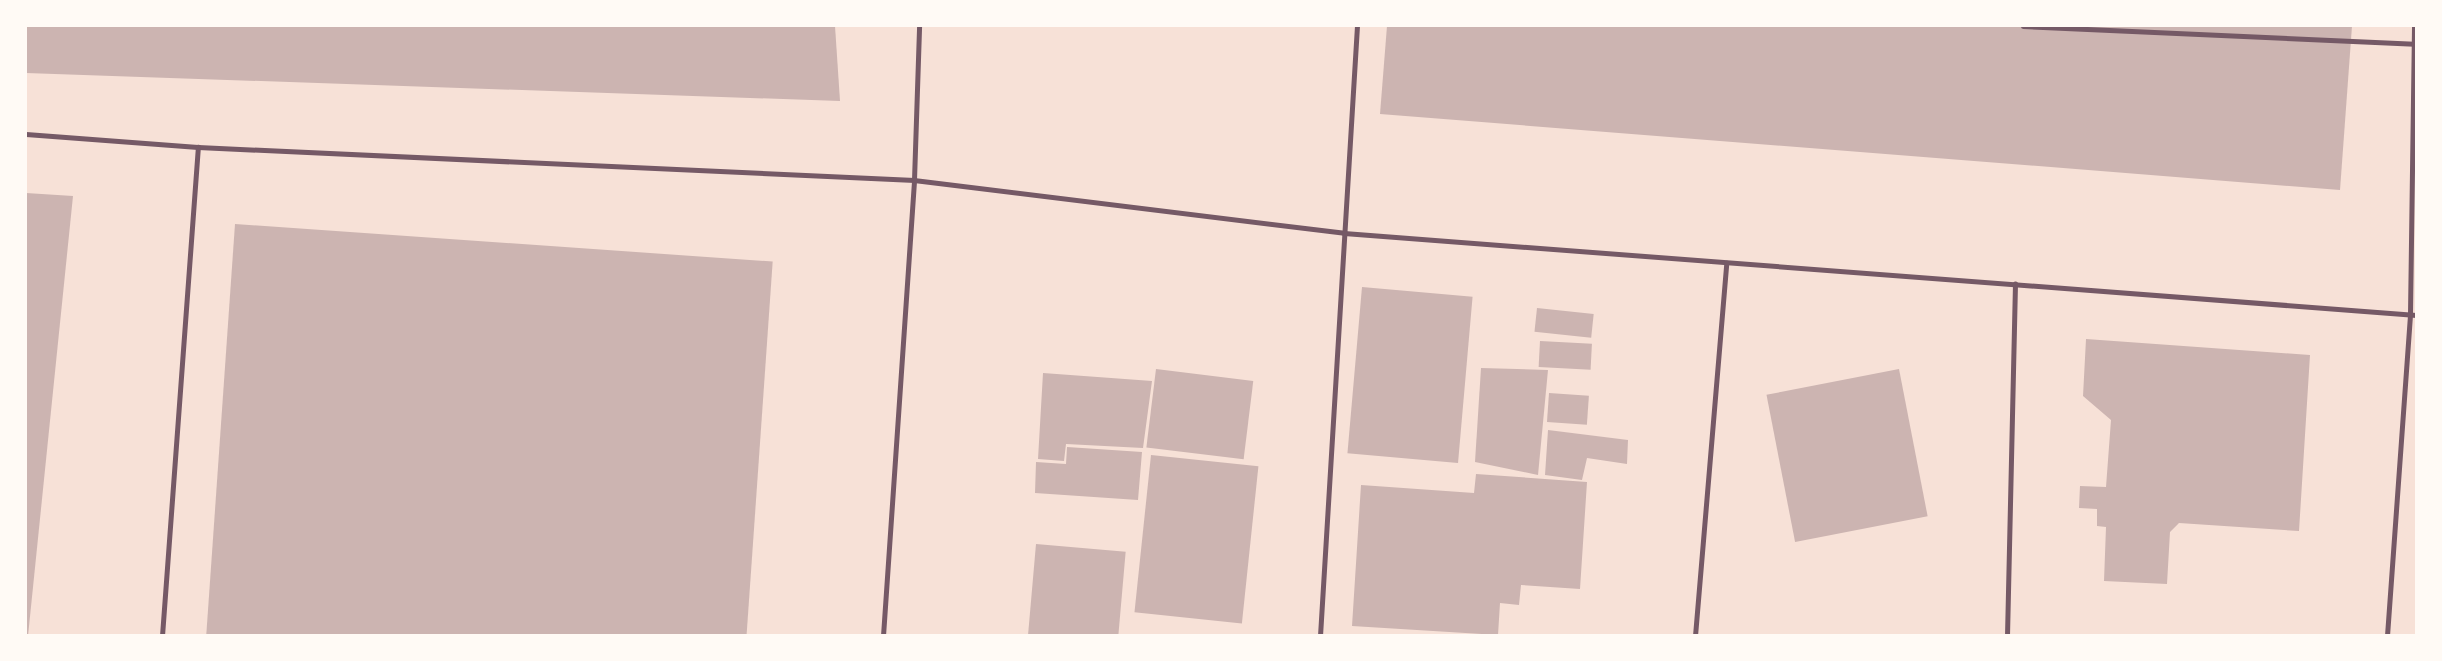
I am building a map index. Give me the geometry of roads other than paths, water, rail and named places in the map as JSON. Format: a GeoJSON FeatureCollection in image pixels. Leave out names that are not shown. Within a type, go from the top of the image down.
{"type":"FeatureCollection","features":[{"type":"Feature","properties":{"kind":"lane"},"geometry":{"type":"LineString","coordinates":[[883,636],[914,180],[919,26]]}},
{"type":"Feature","properties":{"kind":"lane"},"geometry":{"type":"LineString","coordinates":[[1320,636],[1357,26]]}},
{"type":"Feature","properties":{"kind":"lane"},"geometry":{"type":"LineString","coordinates":[[2023,26],[2414,45]]}},
{"type":"Feature","properties":{"kind":"lane"},"geometry":{"type":"LineString","coordinates":[[2387,636],[2413,315],[2414,26]]}},
{"type":"Feature","properties":{"kind":"lane"},"geometry":{"type":"LineString","coordinates":[[26,134],[198,147],[914,180],[1344,234],[2413,315]]}},
{"type":"Feature","properties":{"kind":"lane"},"geometry":{"type":"LineString","coordinates":[[162,636],[198,147]]}},
{"type":"Feature","properties":{"kind":"lane"},"geometry":{"type":"LineString","coordinates":[[1695,636],[1726,263]]}},
{"type":"Feature","properties":{"kind":"lane"},"geometry":{"type":"LineString","coordinates":[[2007,636],[2015,284]]}}]}
